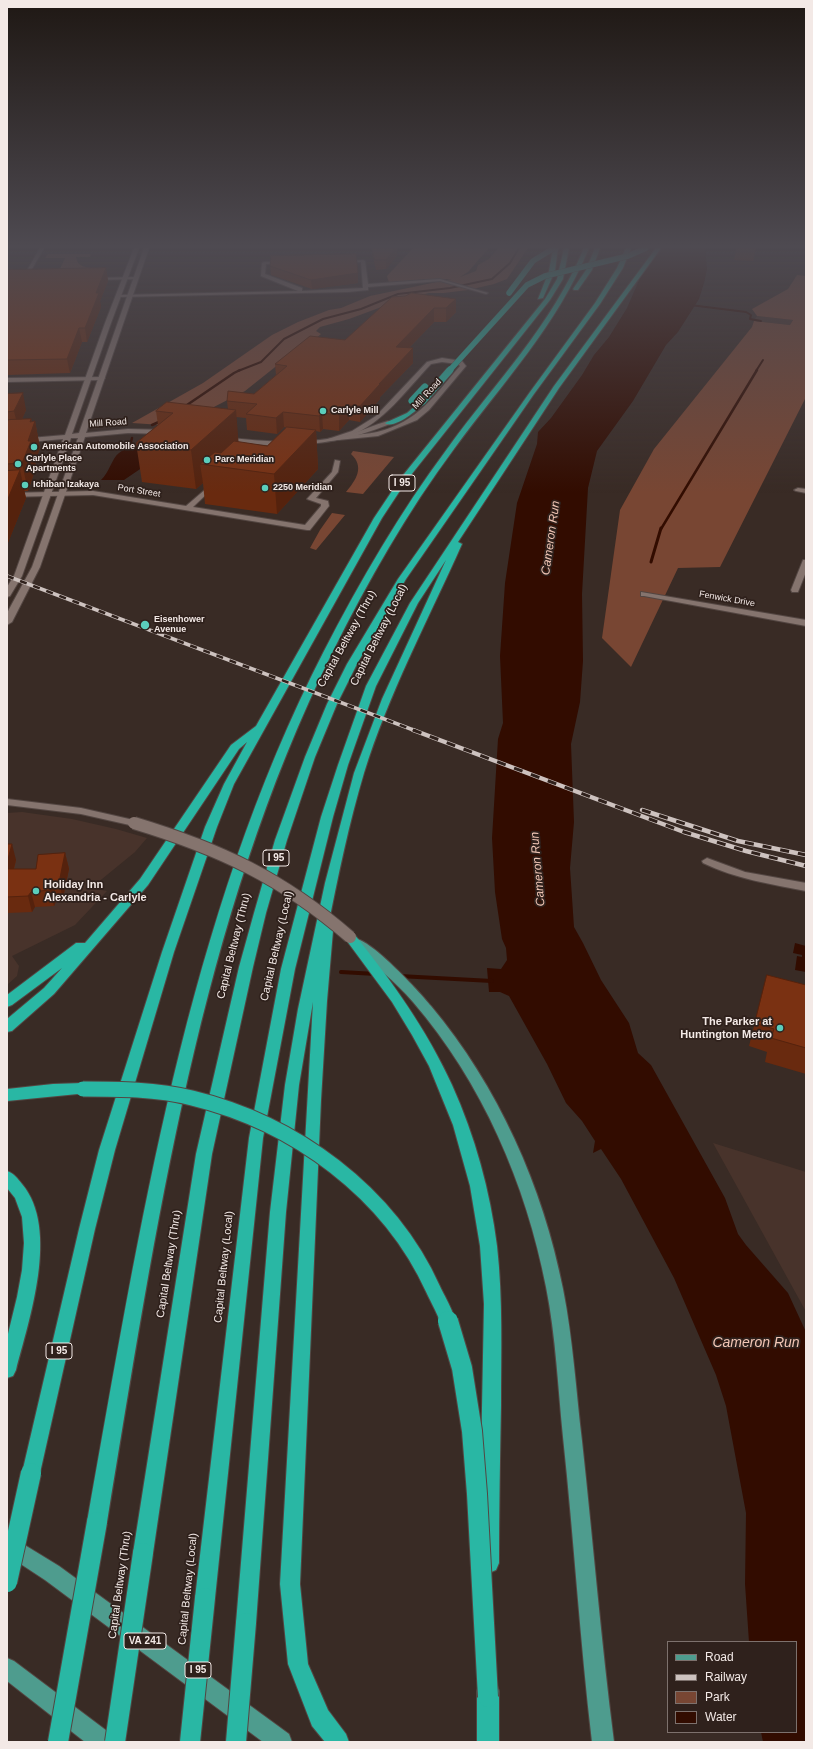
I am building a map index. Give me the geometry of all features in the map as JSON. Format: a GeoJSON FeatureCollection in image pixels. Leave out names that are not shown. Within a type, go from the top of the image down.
{"type":"FeatureCollection","features":[{"type":"Feature","properties":{"kind":"highway"},"geometry":{"type":"LineString","coordinates":[[388,423],[409,414],[422,402],[487,330]]}},
{"type":"Feature","properties":{"kind":"highway","name":"I 95"},"geometry":{"type":"LineString","coordinates":[[7,1582],[87,1229],[112,1135],[168,952],[211,827],[229,784],[378,518],[404,479],[523,330]]}},
{"type":"Feature","properties":{"kind":"highway","name":"Capital Beltway (Thru)"},"geometry":{"type":"LineString","coordinates":[[58,1742],[154,1199],[172,1118],[210,964],[261,808],[294,722],[313,682],[383,551],[421,490],[452,446],[542,330]]}},
{"type":"Feature","properties":{"kind":"highway","name":"Capital Beltway (Thru)"},"geometry":{"type":"LineString","coordinates":[[115,1742],[204,1154],[246,967],[281,840],[310,757],[332,704],[370,632],[402,580],[527,399],[578,330]]}},
{"type":"Feature","properties":{"kind":"highway","name":"Capital Beltway (Local)"},"geometry":{"type":"LineString","coordinates":[[190,1742],[256,1138],[288,970],[327,817],[353,735],[371,686],[414,603],[471,514],[556,387],[599,330]]}},
{"type":"Feature","properties":{"kind":"highway"},"geometry":{"type":"LineString","coordinates":[[442,368],[452,356]]}},
{"type":"Feature","properties":{"kind":"highway"},"geometry":{"type":"LineString","coordinates":[[388,423],[404,410],[427,384]]}},
{"type":"Feature","properties":{"kind":"highway"},"geometry":{"type":"LineString","coordinates":[[236,1742],[278,1220],[292,1085],[305,1009],[331,883],[350,808],[370,743],[387,699],[430,604],[447,571],[471,514]]}},
{"type":"Feature","properties":{"kind":"highway"},"geometry":{"type":"LineString","coordinates":[[7,1027],[49,990],[114,918],[144,882],[235,747],[261,725]]}},
{"type":"Feature","properties":{"kind":"highway"},"geometry":{"type":"LineString","coordinates":[[331,883],[320,1001],[314,1100],[290,1584],[298,1664],[320,1718],[338,1742]]}},
{"type":"Feature","properties":{"kind":"highway"},"geometry":{"type":"LineString","coordinates":[[7,1002],[53,969],[114,918]]}},
{"type":"Feature","properties":{"kind":"highway"},"geometry":{"type":"LineString","coordinates":[[350,936],[396,998],[436,1066],[453,1106],[468,1148],[487,1229],[491,1274],[492,1328],[488,1742]]}},
{"type":"Feature","properties":{"kind":"highway"},"geometry":{"type":"LineString","coordinates":[[7,1095],[83,1088],[153,1092],[192,1098],[223,1108],[275,1129],[312,1150],[353,1180],[387,1214],[411,1247],[424,1269],[447,1319],[462,1369],[477,1480],[488,1697]]}},
{"type":"Feature","properties":{"kind":"highway"},"geometry":{"type":"LineString","coordinates":[[7,1177],[14,1183],[28,1208],[32,1238],[32,1270],[7,1370]]}},
{"type":"Feature","properties":{"kind":"main road"},"geometry":{"type":"LineString","coordinates":[[7,594],[18,576],[46,494],[69,436],[107,330]]}},
{"type":"Feature","properties":{"kind":"main road"},"geometry":{"type":"LineString","coordinates":[[7,622],[36,567],[119,330]]}},
{"type":"Feature","properties":{"kind":"main road","name":"Mill Road"},"geometry":{"type":"LineString","coordinates":[[212,438],[255,446],[296,444],[330,440],[364,432],[388,423]]}},
{"type":"Feature","properties":{"kind":"main road","name":"Mill Road"},"geometry":{"type":"LineString","coordinates":[[7,442],[137,430],[178,433]]}},
{"type":"Feature","properties":{"kind":"main road"},"geometry":{"type":"LineString","coordinates":[[7,802],[81,811],[134,822],[188,839],[234,858],[257,870],[311,904],[382,964],[417,998],[447,1035],[469,1069],[511,1149],[530,1198],[546,1248],[555,1289],[577,1468],[597,1695],[603,1742]]}},
{"type":"Feature","properties":{"kind":"main road","name":"VA 241"},"geometry":{"type":"LineString","coordinates":[[7,1544],[59,1578],[281,1742]]}},
{"type":"Feature","properties":{"kind":"main road"},"geometry":{"type":"LineString","coordinates":[[7,1668],[103,1742]]}},
{"type":"Feature","properties":{"kind":"street","name":"Mill Road"},"geometry":{"type":"LineString","coordinates":[[442,360],[460,362],[463,364],[462,369],[427,409],[415,419],[378,434],[330,440],[354,432],[378,417],[430,362],[442,360]]}},
{"type":"Feature","properties":{"kind":"street"},"geometry":{"type":"LineString","coordinates":[[7,380],[102,378]]}},
{"type":"Feature","properties":{"kind":"street","name":"Port Street"},"geometry":{"type":"LineString","coordinates":[[7,495],[93,493],[307,528],[325,506],[325,503],[311,499],[335,472],[337,462]]}},
{"type":"Feature","properties":{"kind":"street"},"geometry":{"type":"LineString","coordinates":[[188,508],[220,478]]}},
{"type":"Feature","properties":{"kind":"street"},"geometry":{"type":"LineString","coordinates":[[795,590],[806,562]]}},
{"type":"Feature","properties":{"kind":"street","name":"Fenwick Drive"},"geometry":{"type":"LineString","coordinates":[[644,594],[806,623]]}},
{"type":"Feature","properties":{"kind":"street"},"geometry":{"type":"LineString","coordinates":[[707,861],[721,869],[764,880],[806,887]]}},
{"type":"Feature","properties":{"kind":"shaded area"},"geometry":{"type":"Polygon","coordinates":[[[22,812],[72,819],[147,838],[135,852],[91,888],[107,891],[75,925],[12,956],[19,966],[17,976],[7,985],[7,813],[22,812]]]}},
{"type":"Feature","properties":{"kind":"shaded area"},"geometry":{"type":"Polygon","coordinates":[[[713,1143],[806,1172],[806,1312],[804,1308],[713,1143]]]}},
{"type":"Feature","properties":{"kind":"green space"},"geometry":{"type":"Polygon","coordinates":[[[283,330],[317,330],[316,331],[321,334],[314,340],[299,348],[245,391],[210,409],[162,425],[132,423],[203,383],[272,335],[283,330]]]}},
{"type":"Feature","properties":{"kind":"green space"},"geometry":{"type":"Polygon","coordinates":[[[750,330],[806,330],[806,397],[720,567],[678,568],[631,667],[602,638],[620,510],[654,449],[750,330]]]}},
{"type":"Feature","properties":{"kind":"green space"},"geometry":{"type":"Polygon","coordinates":[[[353,451],[394,457],[363,494],[346,492],[358,473],[358,464],[351,454],[353,451]]]}},
{"type":"Feature","properties":{"kind":"green space"},"geometry":{"type":"Polygon","coordinates":[[[332,513],[345,515],[316,550],[310,548],[320,530],[332,513]]]}},
{"type":"Feature","properties":{"kind":"water","name":"Cameron Run"},"geometry":{"type":"Polygon","coordinates":[[[614,330],[680,330],[666,345],[633,401],[597,451],[588,488],[582,594],[583,661],[580,702],[571,744],[574,822],[570,868],[574,927],[601,980],[629,1023],[638,1053],[651,1065],[725,1198],[738,1234],[788,1293],[806,1332],[806,1742],[763,1742],[761,1733],[797,1733],[797,1641],[749,1641],[745,1584],[746,1513],[726,1406],[716,1375],[674,1278],[621,1179],[601,1149],[593,1153],[595,1141],[582,1121],[566,1103],[547,1064],[509,996],[500,992],[489,992],[487,968],[501,969],[507,960],[506,948],[502,939],[495,892],[492,838],[498,739],[503,723],[500,656],[505,583],[517,503],[537,444],[538,432],[551,418],[582,375],[594,355],[614,330]]]}},
{"type":"Feature","properties":{"kind":"water"},"geometry":{"type":"Polygon","coordinates":[[[143,446],[149,463],[124,480],[101,480],[106,474],[114,458],[121,451],[143,446]]]}},
{"type":"Feature","properties":{"kind":"water"},"geometry":{"type":"Polygon","coordinates":[[[795,943],[806,946],[806,972],[795,970],[797,956],[802,957],[802,955],[793,953],[795,943]]]}},
{"type":"Feature","properties":{"kind":"building"},"geometry":{"type":"Polygon","coordinates":[[[7,330],[78,330],[67,359],[7,360],[7,330]]]}},
{"type":"Feature","properties":{"kind":"building"},"geometry":{"type":"Polygon","coordinates":[[[356,330],[413,330],[396,347],[413,348],[360,406],[348,405],[339,415],[322,413],[319,416],[283,412],[276,418],[246,414],[257,404],[227,401],[228,391],[254,394],[287,366],[275,364],[310,336],[345,340],[356,330]]]}},
{"type":"Feature","properties":{"kind":"building"},"geometry":{"type":"Polygon","coordinates":[[[23,393],[14,411],[7,412],[7,394],[23,393]]]}},
{"type":"Feature","properties":{"kind":"building"},"geometry":{"type":"Polygon","coordinates":[[[167,402],[236,410],[191,450],[136,443],[173,413],[156,411],[167,402]]]}},
{"type":"Feature","properties":{"kind":"building"},"geometry":{"type":"Polygon","coordinates":[[[31,419],[30,422],[35,421],[28,441],[31,441],[22,463],[7,464],[8,420],[31,419]]]}},
{"type":"Feature","properties":{"kind":"building"},"geometry":{"type":"Polygon","coordinates":[[[287,427],[316,430],[274,474],[200,464],[215,452],[221,453],[234,441],[267,446],[287,427]]]}},
{"type":"Feature","properties":{"kind":"building"},"geometry":{"type":"Polygon","coordinates":[[[20,470],[7,501],[7,471],[20,470]]]}},
{"type":"Feature","properties":{"kind":"building"},"geometry":{"type":"Polygon","coordinates":[[[7,844],[12,844],[7,863],[7,844]]]}},
{"type":"Feature","properties":{"kind":"building"},"geometry":{"type":"Polygon","coordinates":[[[65,853],[59,883],[53,883],[50,890],[31,892],[28,896],[7,897],[7,869],[36,869],[38,855],[65,853]]]}},
{"type":"Feature","properties":{"kind":"building"},"geometry":{"type":"Polygon","coordinates":[[[767,975],[806,985],[806,1048],[771,1038],[774,1029],[755,1023],[767,975]]]}},
{"type":"Feature","properties":{"kind":"waterway"},"geometry":{"type":"LineString","coordinates":[[238,371],[261,362],[284,339],[302,330]]}},
{"type":"Feature","properties":{"kind":"waterway"},"geometry":{"type":"LineString","coordinates":[[756,371],[763,360]]}},
{"type":"Feature","properties":{"kind":"waterway"},"geometry":{"type":"LineString","coordinates":[[661,529],[757,370]]}},
{"type":"Feature","properties":{"kind":"waterway"},"geometry":{"type":"LineString","coordinates":[[184,407],[238,371]]}},
{"type":"Feature","properties":{"kind":"waterway"},"geometry":{"type":"LineString","coordinates":[[152,425],[161,421]]}},
{"type":"Feature","properties":{"kind":"waterway"},"geometry":{"type":"LineString","coordinates":[[132,438],[131,442],[133,448]]}},
{"type":"Feature","properties":{"kind":"waterway"},"geometry":{"type":"LineString","coordinates":[[651,562],[661,528]]}},
{"type":"Feature","properties":{"kind":"waterway"},"geometry":{"type":"LineString","coordinates":[[341,972],[376,974]]}},
{"type":"Feature","properties":{"kind":"waterway"},"geometry":{"type":"LineString","coordinates":[[399,976],[492,981]]}},
{"type":"Feature","properties":{"kind":"railway"},"geometry":{"type":"LineString","coordinates":[[7,576],[416,731]]}},
{"type":"Feature","properties":{"kind":"railway"},"geometry":{"type":"LineString","coordinates":[[413,730],[684,832],[746,851],[806,866]]}},
{"type":"Feature","properties":{"kind":"railway"},"geometry":{"type":"LineString","coordinates":[[642,810],[738,841],[806,855]]}},
{"type":"Feature","properties":{"kind":"place","name":"Carlyle Mill"},"geometry":{"type":"Point","coordinates":[323,411]}},
{"type":"Feature","properties":{"kind":"place","name":"American Automobile Association"},"geometry":{"type":"Point","coordinates":[34,447]}},
{"type":"Feature","properties":{"kind":"place","name":"Parc Meridian"},"geometry":{"type":"Point","coordinates":[207,460]}},
{"type":"Feature","properties":{"kind":"place","name":"Carlyle Place Apartments"},"geometry":{"type":"Point","coordinates":[18,464]}},
{"type":"Feature","properties":{"kind":"place","name":"Ichiban Izakaya"},"geometry":{"type":"Point","coordinates":[25,485]}},
{"type":"Feature","properties":{"kind":"place","name":"2250 Meridian"},"geometry":{"type":"Point","coordinates":[265,488]}},
{"type":"Feature","properties":{"kind":"place","name":"Eisenhower Avenue"},"geometry":{"type":"Point","coordinates":[145,625]}},
{"type":"Feature","properties":{"kind":"place","name":"Holiday Inn Alexandria - Carlyle"},"geometry":{"type":"Point","coordinates":[36,891]}},
{"type":"Feature","properties":{"kind":"place","name":"The Parker at Huntington Metro"},"geometry":{"type":"Point","coordinates":[780,1028]}}]}
